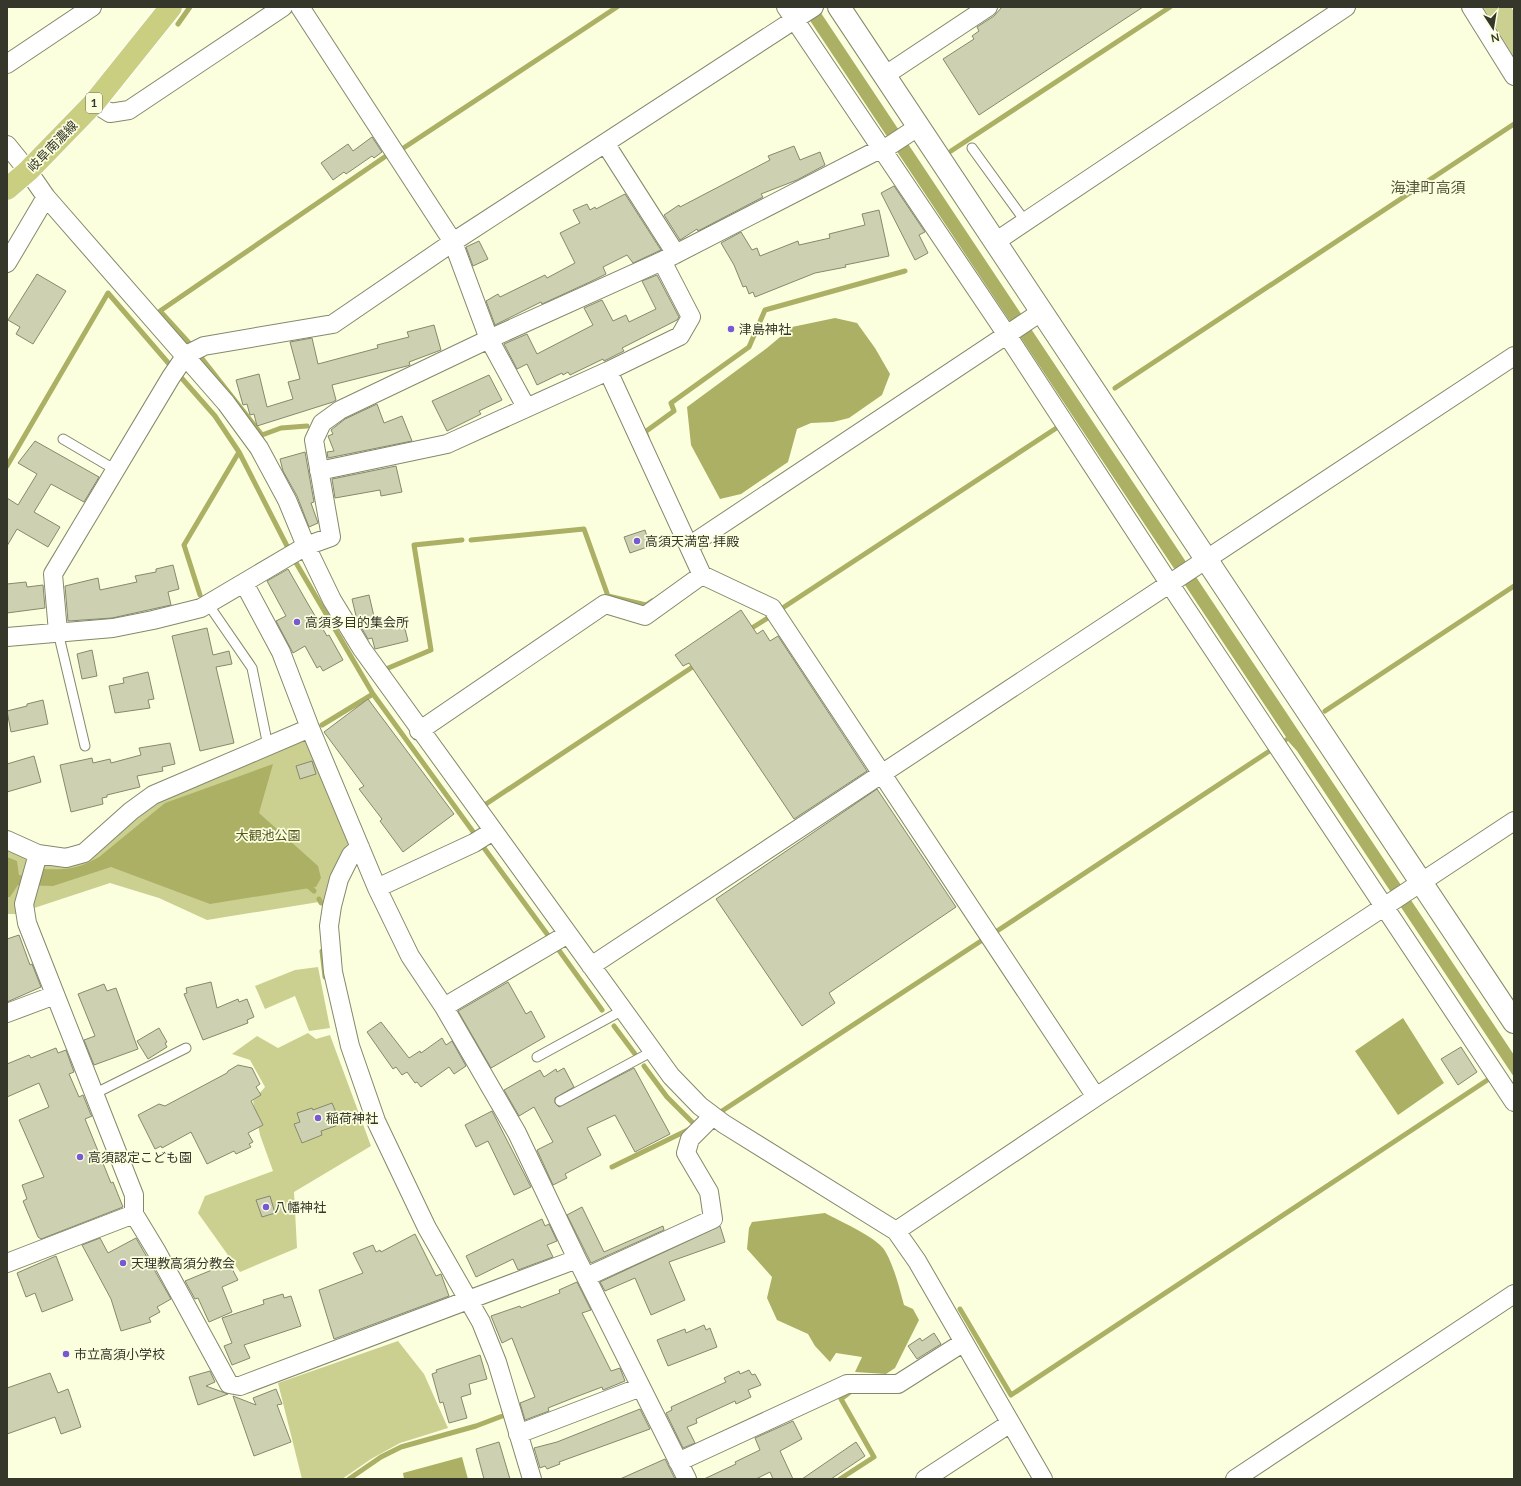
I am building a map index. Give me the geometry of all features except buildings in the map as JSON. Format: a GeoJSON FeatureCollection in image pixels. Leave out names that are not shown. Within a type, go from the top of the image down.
{"type":"FeatureCollection","features":[{"type":"Feature","properties":{"kind":"main road","name":"岐阜南濃線"},"geometry":{"type":"LineString","coordinates":[[7,189],[28,171],[94,103],[171,7]]}},
{"type":"Feature","properties":{"kind":"street"},"geometry":{"type":"LineString","coordinates":[[7,64],[92,7]]}},
{"type":"Feature","properties":{"kind":"street"},"geometry":{"type":"LineString","coordinates":[[94,103],[110,113],[129,110],[283,7]]}},
{"type":"Feature","properties":{"kind":"street"},"geometry":{"type":"LineString","coordinates":[[300,7],[453,242],[489,339],[526,407]]}},
{"type":"Feature","properties":{"kind":"street"},"geometry":{"type":"LineString","coordinates":[[839,7],[884,76],[913,131],[995,242],[1186,572],[1389,904],[1514,1102]]}},
{"type":"Feature","properties":{"kind":"street"},"geometry":{"type":"LineString","coordinates":[[884,76],[988,7]]}},
{"type":"Feature","properties":{"kind":"street"},"geometry":{"type":"LineString","coordinates":[[995,242],[1346,7]]}},
{"type":"Feature","properties":{"kind":"street"},"geometry":{"type":"LineString","coordinates":[[1470,7],[1514,76]]}},
{"type":"Feature","properties":{"kind":"street"},"geometry":{"type":"LineString","coordinates":[[58,632],[53,574],[171,376],[186,355],[204,346],[333,324],[453,242],[605,143],[799,12],[885,148],[1009,333],[1186,572],[1514,1022]]}},
{"type":"Feature","properties":{"kind":"street"},"geometry":{"type":"LineString","coordinates":[[7,637],[113,628],[201,608],[306,546],[331,537],[314,440],[322,423],[340,410],[489,339],[669,257],[885,148],[913,131]]}},
{"type":"Feature","properties":{"kind":"street"},"geometry":{"type":"LineString","coordinates":[[319,471],[447,444],[608,371],[680,336],[691,317],[669,257],[605,143]]}},
{"type":"Feature","properties":{"kind":"street"},"geometry":{"type":"LineString","coordinates":[[7,145],[28,171],[46,197],[186,355],[226,403],[259,448],[287,500],[306,546],[332,600],[362,649],[419,731],[671,1076],[700,1106],[713,1116],[896,1231],[918,1261],[1010,1424],[1043,1479]]}},
{"type":"Feature","properties":{"kind":"street"},"geometry":{"type":"LineString","coordinates":[[7,263],[46,197]]}},
{"type":"Feature","properties":{"kind":"street"},"geometry":{"type":"LineString","coordinates":[[689,546],[1036,315]]}},
{"type":"Feature","properties":{"kind":"street"},"geometry":{"type":"LineString","coordinates":[[591,966],[1514,356]]}},
{"type":"Feature","properties":{"kind":"street"},"geometry":{"type":"LineString","coordinates":[[608,371],[702,575],[772,608],[880,774],[1096,1097]]}},
{"type":"Feature","properties":{"kind":"street"},"geometry":{"type":"LineString","coordinates":[[419,731],[605,604],[645,616],[702,575]]}},
{"type":"Feature","properties":{"kind":"street"},"geometry":{"type":"LineString","coordinates":[[244,583],[281,652],[310,728],[377,888],[410,956],[444,1007],[517,1133],[577,1259],[687,1479]]}},
{"type":"Feature","properties":{"kind":"street"},"geometry":{"type":"LineString","coordinates":[[7,840],[38,854],[66,858],[84,853],[131,811],[152,795],[310,728]]}},
{"type":"Feature","properties":{"kind":"street"},"geometry":{"type":"LineString","coordinates":[[896,1231],[1514,821]]}},
{"type":"Feature","properties":{"kind":"street"},"geometry":{"type":"LineString","coordinates":[[377,888],[474,843],[493,831]]}},
{"type":"Feature","properties":{"kind":"street"},"geometry":{"type":"LineString","coordinates":[[360,847],[351,855],[339,879],[332,906],[329,926],[332,972],[350,1046],[376,1121],[427,1228],[470,1301],[497,1362],[532,1479]]}},
{"type":"Feature","properties":{"kind":"street"},"geometry":{"type":"LineString","coordinates":[[38,854],[29,881],[24,904],[24,913],[134,1195],[134,1214],[157,1252],[229,1384],[240,1386],[368,1336],[470,1301],[577,1259]]}},
{"type":"Feature","properties":{"kind":"street"},"geometry":{"type":"LineString","coordinates":[[444,1007],[568,934]]}},
{"type":"Feature","properties":{"kind":"street"},"geometry":{"type":"LineString","coordinates":[[7,1013],[55,995]]}},
{"type":"Feature","properties":{"kind":"street"},"geometry":{"type":"LineString","coordinates":[[586,1277],[713,1219],[709,1192],[686,1153],[690,1139],[713,1116]]}},
{"type":"Feature","properties":{"kind":"street"},"geometry":{"type":"LineString","coordinates":[[7,1263],[134,1214]]}},
{"type":"Feature","properties":{"kind":"street"},"geometry":{"type":"LineString","coordinates":[[1235,1479],[1514,1294]]}},
{"type":"Feature","properties":{"kind":"street"},"geometry":{"type":"LineString","coordinates":[[678,1462],[847,1384],[898,1384],[964,1342]]}},
{"type":"Feature","properties":{"kind":"street"},"geometry":{"type":"LineString","coordinates":[[518,1434],[641,1387]]}},
{"type":"Feature","properties":{"kind":"street"},"geometry":{"type":"LineString","coordinates":[[925,1479],[1010,1424]]}},
{"type":"Feature","properties":{"kind":"lane"},"geometry":{"type":"LineString","coordinates":[[972,148],[1025,221]]}},
{"type":"Feature","properties":{"kind":"lane"},"geometry":{"type":"LineString","coordinates":[[63,439],[114,470]]}},
{"type":"Feature","properties":{"kind":"lane"},"geometry":{"type":"LineString","coordinates":[[208,604],[252,668],[268,746]]}},
{"type":"Feature","properties":{"kind":"lane"},"geometry":{"type":"LineString","coordinates":[[58,632],[85,746]]}},
{"type":"Feature","properties":{"kind":"lane"},"geometry":{"type":"LineString","coordinates":[[537,1057],[623,1010]]}},
{"type":"Feature","properties":{"kind":"lane"},"geometry":{"type":"LineString","coordinates":[[94,1094],[186,1048]]}},
{"type":"Feature","properties":{"kind":"lane"},"geometry":{"type":"LineString","coordinates":[[560,1101],[653,1051]]}},
{"type":"Feature","properties":{"kind":"green space"},"geometry":{"type":"Polygon","coordinates":[[[1483,7],[1511,7],[1514,12],[1514,57],[1483,7]]]}},
{"type":"Feature","properties":{"kind":"green space","name":"大観池公園"},"geometry":{"type":"Polygon","coordinates":[[[309,739],[351,842],[325,901],[207,920],[159,898],[110,883],[16,914],[7,914],[7,846],[95,853],[160,800],[309,739]]]}},
{"type":"Feature","properties":{"kind":"green space"},"geometry":{"type":"Polygon","coordinates":[[[318,967],[330,1028],[309,1031],[295,996],[265,1009],[255,986],[295,970],[318,967]]]}},
{"type":"Feature","properties":{"kind":"green space"},"geometry":{"type":"Polygon","coordinates":[[[308,1033],[316,1039],[330,1035],[371,1146],[294,1192],[297,1248],[240,1272],[198,1213],[205,1196],[273,1171],[260,1135],[253,1101],[265,1087],[250,1060],[232,1054],[257,1036],[278,1048],[308,1033]]]}},
{"type":"Feature","properties":{"kind":"green space"},"geometry":{"type":"Polygon","coordinates":[[[398,1341],[424,1374],[448,1428],[400,1443],[371,1459],[342,1479],[302,1479],[278,1383],[398,1341]]]}},
{"type":"Feature","properties":{"kind":"shaded area"},"geometry":{"type":"Polygon","coordinates":[[[801,7],[817,7],[1514,1055],[1514,1077],[1297,751],[1288,741],[1285,743],[1283,740],[1286,737],[801,7]]]}},
{"type":"Feature","properties":{"kind":"shaded area"},"geometry":{"type":"Polygon","coordinates":[[[835,318],[857,323],[875,348],[890,374],[882,395],[849,418],[833,422],[811,423],[797,429],[788,462],[741,494],[720,499],[691,445],[687,407],[767,348],[792,327],[835,318]]]}},
{"type":"Feature","properties":{"kind":"shaded area"},"geometry":{"type":"Polygon","coordinates":[[[273,764],[259,813],[318,866],[321,878],[316,887],[210,904],[111,867],[53,886],[18,885],[10,897],[7,897],[7,857],[17,861],[19,875],[39,878],[43,869],[66,869],[85,864],[99,857],[165,803],[273,764]]]}},
{"type":"Feature","properties":{"kind":"shaded area"},"geometry":{"type":"Polygon","coordinates":[[[1403,1018],[1444,1083],[1398,1115],[1355,1051],[1403,1018]]]}},
{"type":"Feature","properties":{"kind":"shaded area"},"geometry":{"type":"Polygon","coordinates":[[[825,1213],[870,1237],[882,1247],[886,1252],[892,1266],[904,1305],[913,1309],[919,1320],[895,1368],[886,1374],[855,1372],[862,1357],[836,1353],[830,1362],[815,1346],[808,1334],[777,1320],[767,1298],[772,1277],[747,1249],[749,1228],[752,1222],[825,1213]]]}},
{"type":"Feature","properties":{"kind":"shaded area"},"geometry":{"type":"Polygon","coordinates":[[[462,1457],[468,1479],[404,1479],[403,1473],[462,1457]]]}},
{"type":"Feature","properties":{"kind":"waterway"},"geometry":{"type":"LineString","coordinates":[[178,24],[190,7]]}},
{"type":"Feature","properties":{"kind":"waterway"},"geometry":{"type":"LineString","coordinates":[[402,149],[617,7]]}},
{"type":"Feature","properties":{"kind":"waterway"},"geometry":{"type":"LineString","coordinates":[[951,151],[1170,7]]}},
{"type":"Feature","properties":{"kind":"waterway"},"geometry":{"type":"LineString","coordinates":[[1115,388],[1514,124]]}},
{"type":"Feature","properties":{"kind":"waterway"},"geometry":{"type":"LineString","coordinates":[[190,344],[160,311],[386,156]]}},
{"type":"Feature","properties":{"kind":"waterway"},"geometry":{"type":"LineString","coordinates":[[647,437],[645,432],[674,411],[671,403],[749,347],[765,310],[905,271]]}},
{"type":"Feature","properties":{"kind":"waterway"},"geometry":{"type":"LineString","coordinates":[[7,466],[108,293],[170,365]]}},
{"type":"Feature","properties":{"kind":"waterway"},"geometry":{"type":"LineString","coordinates":[[200,356],[262,435],[281,428],[307,426]]}},
{"type":"Feature","properties":{"kind":"waterway"},"geometry":{"type":"LineString","coordinates":[[178,374],[215,416],[239,452],[287,546]]}},
{"type":"Feature","properties":{"kind":"waterway"},"geometry":{"type":"LineString","coordinates":[[781,609],[1058,427]]}},
{"type":"Feature","properties":{"kind":"waterway"},"geometry":{"type":"LineString","coordinates":[[200,595],[184,545],[239,452]]}},
{"type":"Feature","properties":{"kind":"waterway"},"geometry":{"type":"LineString","coordinates":[[471,540],[584,529],[608,596],[646,605],[652,601]]}},
{"type":"Feature","properties":{"kind":"waterway"},"geometry":{"type":"LineString","coordinates":[[386,669],[431,650],[414,545],[462,540]]}},
{"type":"Feature","properties":{"kind":"waterway"},"geometry":{"type":"LineString","coordinates":[[295,561],[373,694],[474,833]]}},
{"type":"Feature","properties":{"kind":"waterway"},"geometry":{"type":"LineString","coordinates":[[1325,711],[1514,586]]}},
{"type":"Feature","properties":{"kind":"waterway"},"geometry":{"type":"LineString","coordinates":[[747,631],[771,616]]}},
{"type":"Feature","properties":{"kind":"waterway"},"geometry":{"type":"LineString","coordinates":[[486,804],[697,664]]}},
{"type":"Feature","properties":{"kind":"waterway"},"geometry":{"type":"LineString","coordinates":[[322,725],[373,694]]}},
{"type":"Feature","properties":{"kind":"waterway"},"geometry":{"type":"LineString","coordinates":[[994,933],[1271,750]]}},
{"type":"Feature","properties":{"kind":"waterway"},"geometry":{"type":"LineString","coordinates":[[484,848],[550,938]]}},
{"type":"Feature","properties":{"kind":"waterway"},"geometry":{"type":"LineString","coordinates":[[306,884],[314,891]]}},
{"type":"Feature","properties":{"kind":"waterway"},"geometry":{"type":"LineString","coordinates":[[319,899],[321,903]]}},
{"type":"Feature","properties":{"kind":"waterway"},"geometry":{"type":"LineString","coordinates":[[722,1111],[984,939]]}},
{"type":"Feature","properties":{"kind":"waterway"},"geometry":{"type":"LineString","coordinates":[[558,949],[602,1010]]}},
{"type":"Feature","properties":{"kind":"waterway"},"geometry":{"type":"LineString","coordinates":[[322,951],[325,977]]}},
{"type":"Feature","properties":{"kind":"waterway"},"geometry":{"type":"LineString","coordinates":[[614,1026],[635,1054]]}},
{"type":"Feature","properties":{"kind":"waterway"},"geometry":{"type":"LineString","coordinates":[[612,1167],[696,1126],[667,1097],[644,1066]]}},
{"type":"Feature","properties":{"kind":"waterway"},"geometry":{"type":"LineString","coordinates":[[960,1309],[1011,1395],[1492,1077]]}},
{"type":"Feature","properties":{"kind":"waterway"},"geometry":{"type":"LineString","coordinates":[[840,1479],[874,1457],[841,1399],[850,1392]]}},
{"type":"Feature","properties":{"kind":"waterway"},"geometry":{"type":"LineString","coordinates":[[349,1479],[381,1457],[401,1447],[476,1426],[505,1415],[504,1411]]}},
{"type":"Feature","properties":{"kind":"place","name":"津島神社"},"geometry":{"type":"Point","coordinates":[731,329]}},
{"type":"Feature","properties":{"kind":"place","name":"高須天満宮 拝殿"},"geometry":{"type":"Point","coordinates":[637,541]}},
{"type":"Feature","properties":{"kind":"place","name":"高須多目的集会所"},"geometry":{"type":"Point","coordinates":[297,622]}},
{"type":"Feature","properties":{"kind":"place","name":"稲荷神社"},"geometry":{"type":"Point","coordinates":[318,1118]}},
{"type":"Feature","properties":{"kind":"place","name":"高須認定こども園"},"geometry":{"type":"Point","coordinates":[80,1157]}},
{"type":"Feature","properties":{"kind":"place","name":"八幡神社"},"geometry":{"type":"Point","coordinates":[266,1207]}},
{"type":"Feature","properties":{"kind":"place","name":"天理教高須分教会"},"geometry":{"type":"Point","coordinates":[123,1263]}},
{"type":"Feature","properties":{"kind":"place","name":"市立高須小学校"},"geometry":{"type":"Point","coordinates":[66,1354]}},
{"type":"Feature","properties":{"kind":"district","name":"海津町高須"},"geometry":{"type":"Point","coordinates":[1428,188]}}]}
